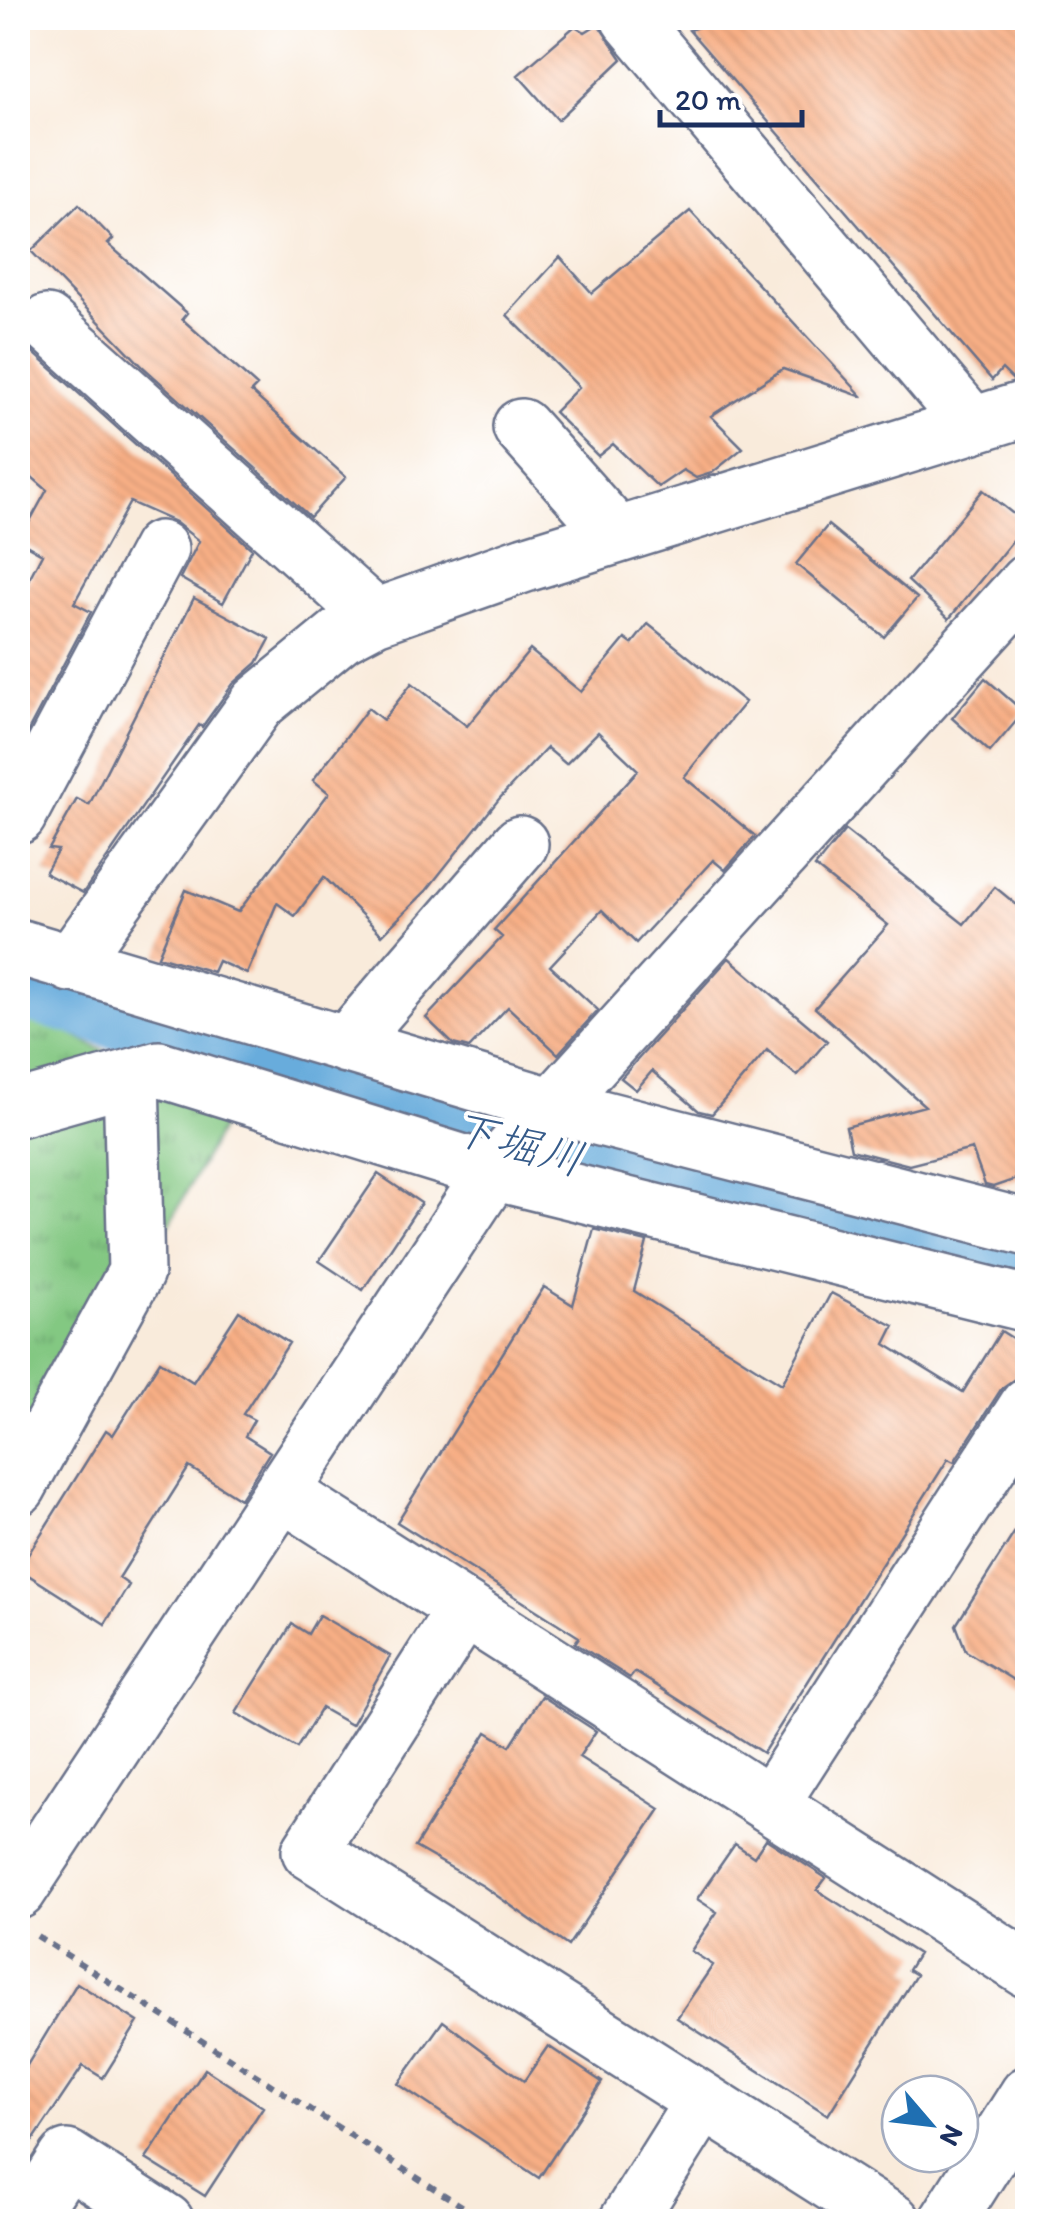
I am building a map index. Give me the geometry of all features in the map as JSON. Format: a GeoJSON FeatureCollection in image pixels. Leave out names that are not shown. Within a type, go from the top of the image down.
{"type":"FeatureCollection","features":[{"type":"Feature","properties":{"kind":"street"},"geometry":{"type":"LineString","coordinates":[[629,18],[971,423]]}},
{"type":"Feature","properties":{"kind":"street"},"geometry":{"type":"LineString","coordinates":[[47,323],[375,617]]}},
{"type":"Feature","properties":{"kind":"street"},"geometry":{"type":"LineString","coordinates":[[70,964],[258,704],[341,635],[375,617],[617,535],[1028,408]]}},
{"type":"Feature","properties":{"kind":"street"},"geometry":{"type":"LineString","coordinates":[[521,427],[617,535]]}},
{"type":"Feature","properties":{"kind":"street"},"geometry":{"type":"LineString","coordinates":[[18,816],[160,549]]}},
{"type":"Feature","properties":{"kind":"street"},"geometry":{"type":"LineString","coordinates":[[26,1912],[283,1494],[494,1171],[1028,582]]}},
{"type":"Feature","properties":{"kind":"street"},"geometry":{"type":"LineString","coordinates":[[346,1045],[520,844]]}},
{"type":"Feature","properties":{"kind":"street"},"geometry":{"type":"LineString","coordinates":[[18,947],[549,1106],[1028,1228]]}},
{"type":"Feature","properties":{"kind":"street"},"geometry":{"type":"LineString","coordinates":[[18,1109],[159,1069],[494,1171],[1028,1304]]}},
{"type":"Feature","properties":{"kind":"street"},"geometry":{"type":"LineString","coordinates":[[18,1487],[136,1272],[130,1076]]}},
{"type":"Feature","properties":{"kind":"street"},"geometry":{"type":"LineString","coordinates":[[771,1803],[1028,1405]]}},
{"type":"Feature","properties":{"kind":"street"},"geometry":{"type":"LineString","coordinates":[[283,1494],[1028,1970]]}},
{"type":"Feature","properties":{"kind":"street"},"geometry":{"type":"LineString","coordinates":[[464,1610],[310,1851],[893,2222]]}},
{"type":"Feature","properties":{"kind":"street"},"geometry":{"type":"LineString","coordinates":[[947,2222],[1028,2094]]}},
{"type":"Feature","properties":{"kind":"street"},"geometry":{"type":"LineString","coordinates":[[627,2222],[704,2101]]}},
{"type":"Feature","properties":{"kind":"street"},"geometry":{"type":"LineString","coordinates":[[26,2222],[67,2158],[166,2222]]}},
{"type":"Feature","properties":{"kind":"path"},"geometry":{"type":"LineString","coordinates":[[26,1912],[488,2222]]}},
{"type":"Feature","properties":{"kind":"green space"},"geometry":{"type":"Polygon","coordinates":[[[18,1006],[227,1116],[18,1508],[18,1006]]]}},
{"type":"Feature","properties":{"kind":"building"},"geometry":{"type":"Polygon","coordinates":[[[725,18],[1028,18],[1028,378],[1013,380],[1002,369],[992,380],[689,30],[725,18]]]}},
{"type":"Feature","properties":{"kind":"building"},"geometry":{"type":"Polygon","coordinates":[[[598,24],[622,59],[558,120],[518,75],[575,26],[585,32],[598,24]]]}},
{"type":"Feature","properties":{"kind":"building"},"geometry":{"type":"Polygon","coordinates":[[[79,204],[113,239],[108,244],[187,313],[182,319],[257,386],[251,392],[346,477],[310,517],[143,367],[31,251],[79,204]]]}},
{"type":"Feature","properties":{"kind":"building"},"geometry":{"type":"Polygon","coordinates":[[[690,211],[863,397],[783,369],[711,416],[743,448],[712,473],[696,478],[683,470],[658,487],[613,444],[598,456],[554,412],[579,387],[507,315],[560,257],[592,293],[690,211]]]}},
{"type":"Feature","properties":{"kind":"building"},"geometry":{"type":"Polygon","coordinates":[[[18,333],[26,346],[252,549],[223,603],[180,578],[199,541],[175,522],[130,502],[74,603],[91,612],[18,750],[18,600],[42,554],[19,541],[47,490],[18,465],[18,333]]]}},
{"type":"Feature","properties":{"kind":"building"},"geometry":{"type":"Polygon","coordinates":[[[983,490],[1026,524],[949,619],[908,581],[983,490]]]}},
{"type":"Feature","properties":{"kind":"building"},"geometry":{"type":"Polygon","coordinates":[[[828,525],[917,598],[884,637],[796,564],[828,525]]]}},
{"type":"Feature","properties":{"kind":"building"},"geometry":{"type":"Polygon","coordinates":[[[194,598],[270,639],[257,663],[233,684],[202,727],[199,725],[83,893],[45,873],[58,850],[49,849],[77,799],[89,805],[194,598]]]}},
{"type":"Feature","properties":{"kind":"building"},"geometry":{"type":"Polygon","coordinates":[[[648,624],[745,702],[684,777],[755,836],[725,870],[713,860],[636,943],[602,910],[550,966],[598,1010],[558,1054],[508,1007],[469,1048],[453,1044],[426,1018],[502,937],[494,930],[638,770],[598,732],[566,764],[547,748],[499,799],[426,891],[382,935],[324,877],[295,916],[277,903],[247,974],[218,961],[213,972],[158,956],[186,890],[238,912],[329,793],[313,780],[368,708],[383,720],[412,683],[467,726],[530,650],[581,692],[625,639],[632,644],[648,624]]]}},
{"type":"Feature","properties":{"kind":"building"},"geometry":{"type":"Polygon","coordinates":[[[985,678],[1024,712],[990,752],[952,718],[985,678]]]}},
{"type":"Feature","properties":{"kind":"building"},"geometry":{"type":"Polygon","coordinates":[[[845,830],[964,924],[995,887],[1028,914],[1028,1175],[993,1187],[985,1185],[972,1149],[909,1165],[851,1150],[846,1127],[925,1106],[815,1008],[888,925],[815,867],[845,830]]]}},
{"type":"Feature","properties":{"kind":"building"},"geometry":{"type":"Polygon","coordinates":[[[729,958],[827,1041],[797,1076],[767,1050],[712,1114],[699,1111],[652,1071],[636,1090],[621,1078],[729,958]]]}},
{"type":"Feature","properties":{"kind":"building"},"geometry":{"type":"Polygon","coordinates":[[[378,1174],[421,1203],[363,1290],[319,1261],[378,1174]]]}},
{"type":"Feature","properties":{"kind":"building"},"geometry":{"type":"Polygon","coordinates":[[[594,1229],[647,1242],[634,1291],[782,1384],[831,1293],[894,1326],[885,1344],[963,1392],[1001,1331],[1028,1348],[1028,1363],[1019,1376],[1002,1388],[954,1462],[948,1459],[763,1753],[635,1672],[630,1678],[575,1643],[579,1637],[397,1522],[544,1287],[573,1305],[594,1229]]]}},
{"type":"Feature","properties":{"kind":"building"},"geometry":{"type":"Polygon","coordinates":[[[239,1311],[289,1343],[243,1414],[254,1420],[245,1436],[270,1452],[240,1499],[189,1467],[119,1578],[129,1585],[105,1624],[19,1569],[106,1430],[113,1435],[160,1361],[193,1382],[239,1311]]]}},
{"type":"Feature","properties":{"kind":"building"},"geometry":{"type":"Polygon","coordinates":[[[1028,1511],[1028,1689],[966,1651],[956,1625],[1028,1511]]]}},
{"type":"Feature","properties":{"kind":"building"},"geometry":{"type":"Polygon","coordinates":[[[319,1615],[390,1656],[351,1725],[321,1708],[297,1748],[236,1713],[292,1624],[308,1634],[319,1615]]]}},
{"type":"Feature","properties":{"kind":"building"},"geometry":{"type":"Polygon","coordinates":[[[542,1696],[596,1731],[579,1757],[660,1809],[568,1946],[483,1886],[415,1847],[487,1732],[510,1746],[542,1696]]]}},
{"type":"Feature","properties":{"kind":"building"},"geometry":{"type":"Polygon","coordinates":[[[766,1839],[826,1878],[817,1890],[918,1954],[908,1970],[916,1975],[828,2115],[677,2018],[713,1965],[691,1951],[717,1912],[697,1899],[735,1844],[754,1857],[766,1839]]]}},
{"type":"Feature","properties":{"kind":"building"},"geometry":{"type":"Polygon","coordinates":[[[77,1983],[138,2022],[103,2078],[83,2066],[18,2163],[18,2080],[77,1983]]]}},
{"type":"Feature","properties":{"kind":"building"},"geometry":{"type":"Polygon","coordinates":[[[443,2021],[524,2081],[548,2046],[602,2082],[539,2178],[398,2084],[443,2021]]]}},
{"type":"Feature","properties":{"kind":"building"},"geometry":{"type":"Polygon","coordinates":[[[205,2069],[263,2107],[205,2196],[146,2159],[205,2069]]]}},
{"type":"Feature","properties":{"kind":"waterway","name":"下堀川"},"geometry":{"type":"LineString","coordinates":[[18,977],[79,993],[458,1128],[1028,1276]]}}]}
